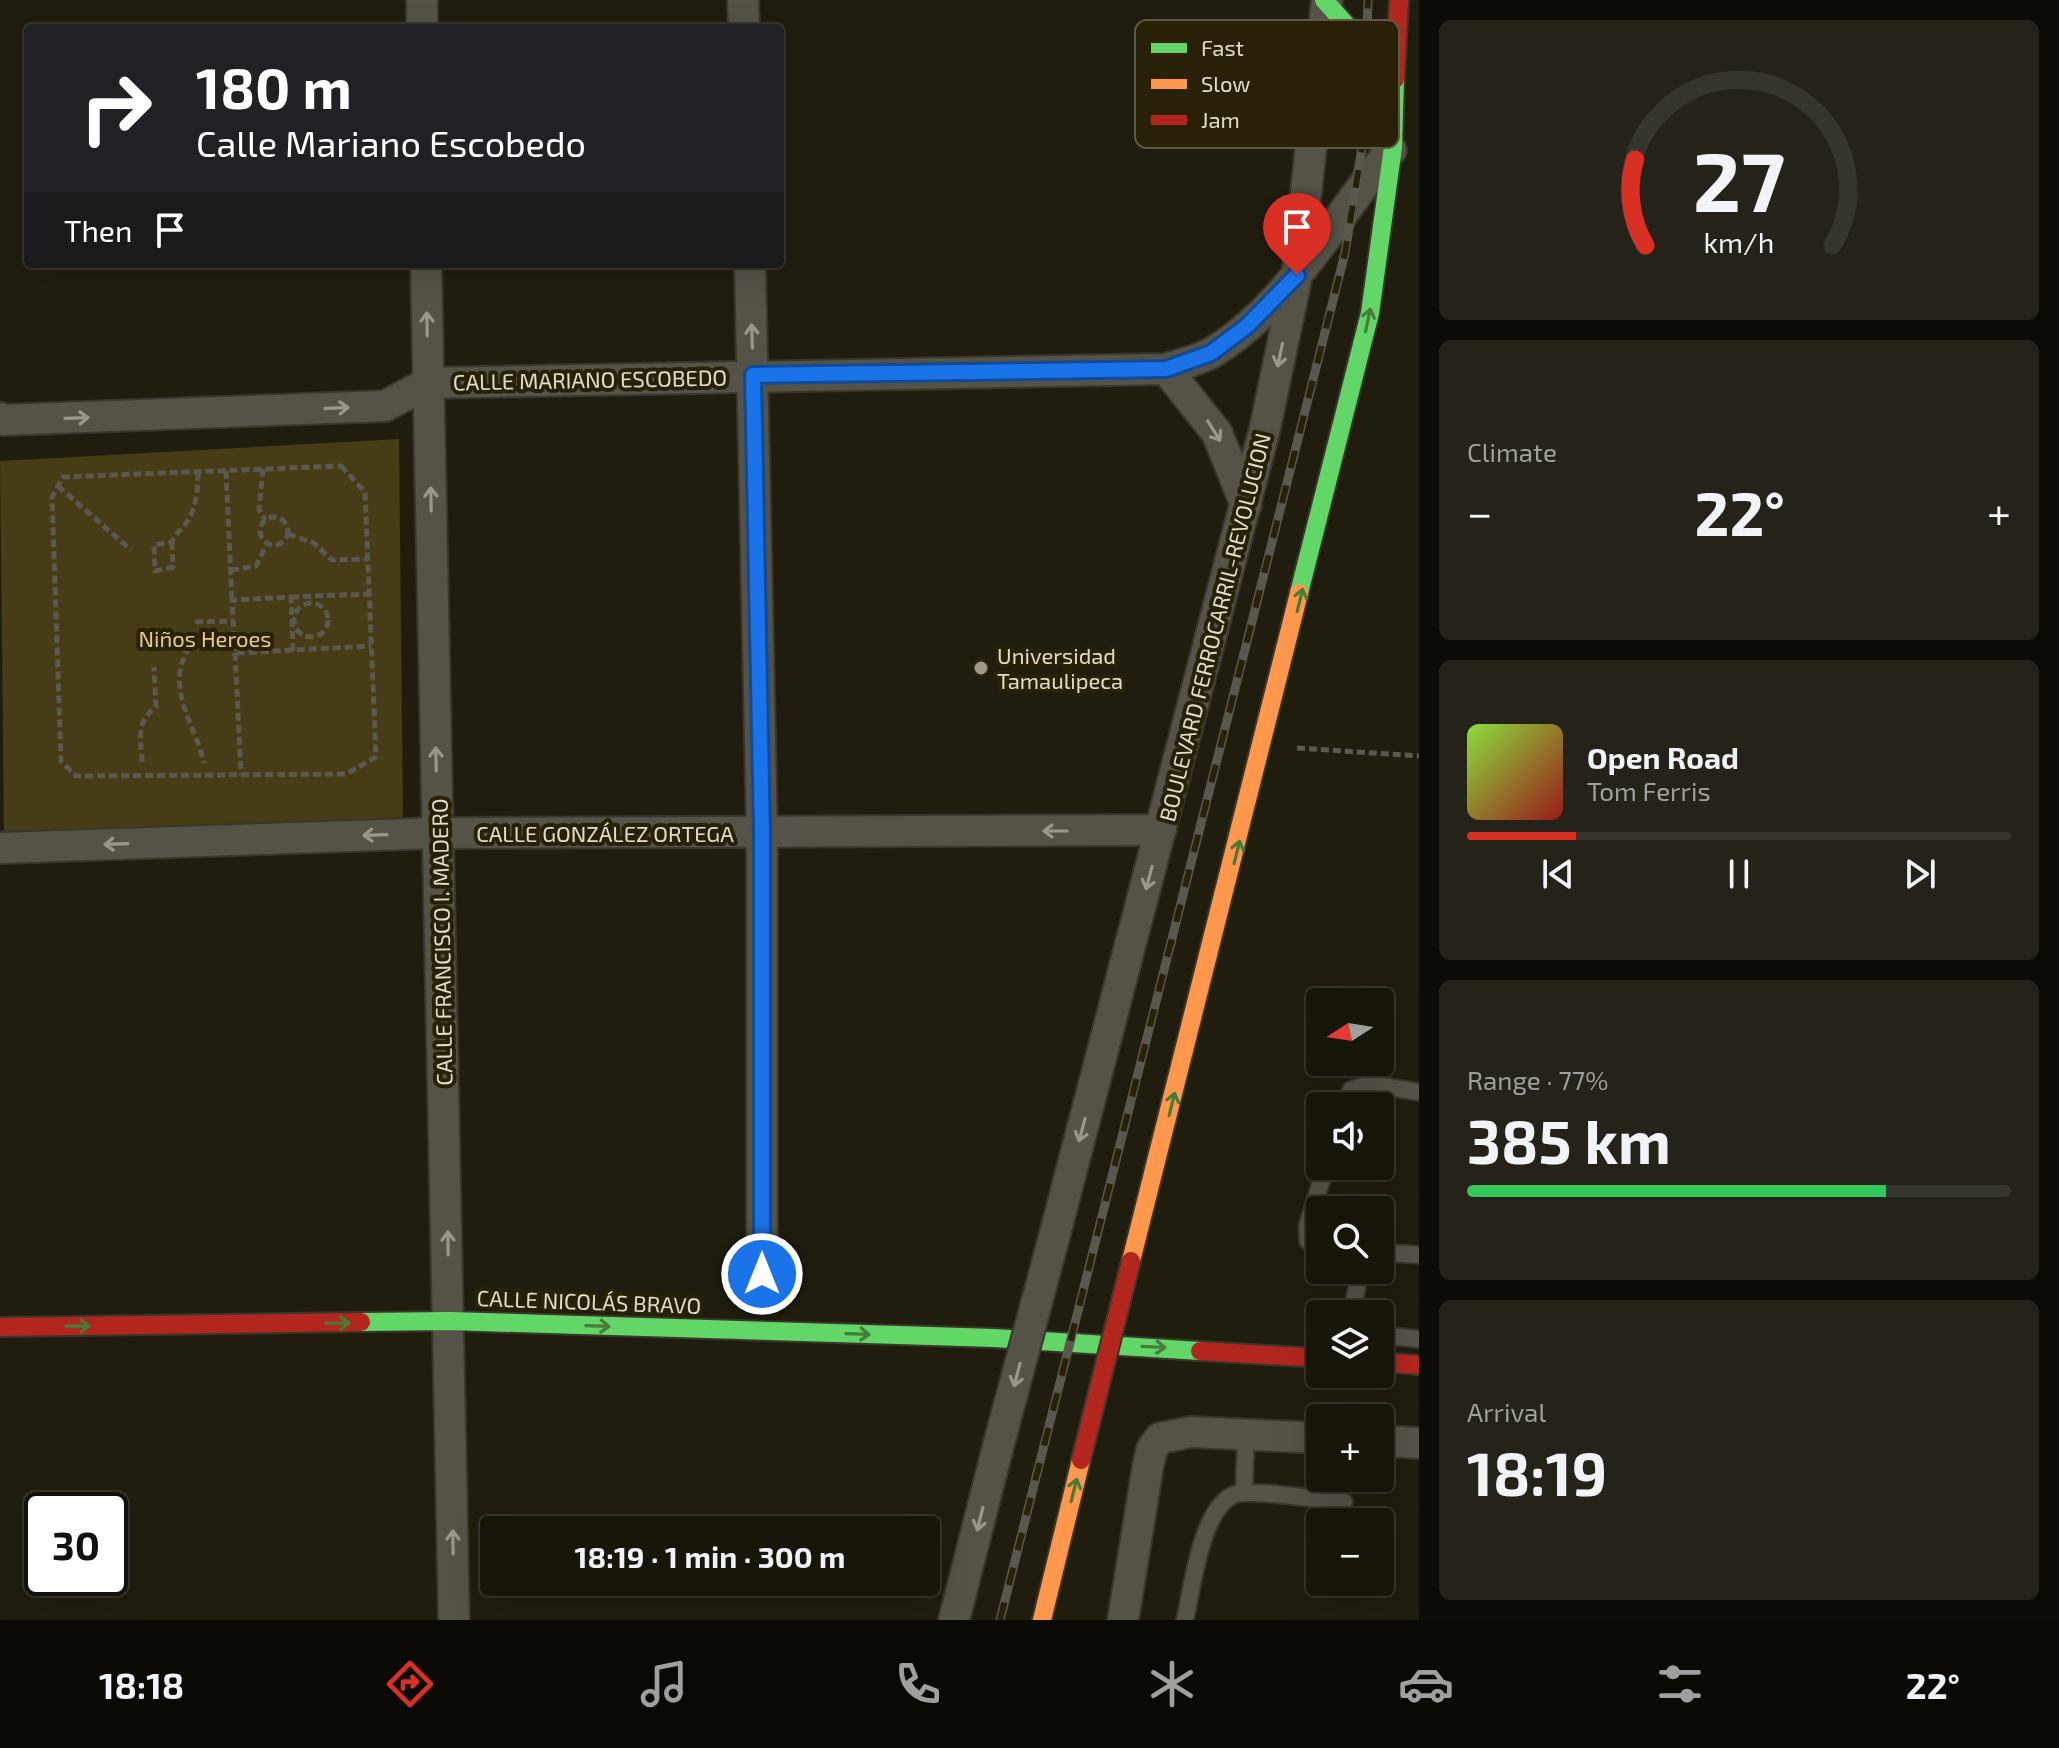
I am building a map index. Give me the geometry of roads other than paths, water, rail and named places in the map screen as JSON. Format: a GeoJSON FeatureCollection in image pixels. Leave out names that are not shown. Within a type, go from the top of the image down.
{"type":"FeatureCollection","features":[{"type":"Feature","properties":{"kind":"street"},"geometry":{"type":"LineString","coordinates":[[422,0],[422,24]]}},
{"type":"Feature","properties":{"kind":"street"},"geometry":{"type":"LineString","coordinates":[[743,0],[744,24]]}},
{"type":"Feature","properties":{"kind":"street"},"geometry":{"type":"LineString","coordinates":[[1398,20],[1399,0]]}},
{"type":"Feature","properties":{"kind":"street"},"geometry":{"type":"LineString","coordinates":[[1326,1],[1343,20]]}},
{"type":"Feature","properties":{"kind":"street"},"geometry":{"type":"LineString","coordinates":[[1399,108],[1402,129]]}},
{"type":"Feature","properties":{"kind":"street","name":"BOULEVARD FERROCARRIL-REVOLUCION"},"geometry":{"type":"LineString","coordinates":[[954,1620],[1246,505],[1297,275],[1310,148]]}},
{"type":"Feature","properties":{"kind":"street","name":"CALLE MARIANO ESCOBEDO"},"geometry":{"type":"LineString","coordinates":[[0,418],[385,406],[428,383],[1166,369],[1211,353],[1247,326],[1297,275],[1388,148]]}},
{"type":"Feature","properties":{"kind":"street"},"geometry":{"type":"LineString","coordinates":[[1042,1620],[1264,746],[1370,313],[1399,148]]}},
{"type":"Feature","properties":{"kind":"street","name":"CALLE FRANCISCO I. MADERO"},"geometry":{"type":"LineString","coordinates":[[426,268],[454,1620]]}},
{"type":"Feature","properties":{"kind":"street"},"geometry":{"type":"LineString","coordinates":[[750,268],[762,834],[762,1274]]}},
{"type":"Feature","properties":{"kind":"street"},"geometry":{"type":"LineString","coordinates":[[1166,369],[1217,433],[1246,505]]}},
{"type":"Feature","properties":{"kind":"street","name":"CALLE GONZÁLEZ ORTEGA"},"geometry":{"type":"LineString","coordinates":[[0,848],[438,833],[1161,830]]}},
{"type":"Feature","properties":{"kind":"street","name":"CALLE NICOLÁS BRAVO"},"geometry":{"type":"LineString","coordinates":[[0,1327],[450,1321],[994,1338],[1306,1357]]}},
{"type":"Feature","properties":{"kind":"street"},"geometry":{"type":"LineString","coordinates":[[1394,1363],[1419,1365]]}},
{"type":"Feature","properties":{"kind":"street"},"geometry":{"type":"LineString","coordinates":[[1123,1620],[1152,1449],[1160,1438],[1174,1434],[1306,1437]]}},
{"type":"Feature","properties":{"kind":"street"},"geometry":{"type":"LineString","coordinates":[[1394,1442],[1419,1443]]}},
{"type":"Feature","properties":{"kind":"lane"},"geometry":{"type":"LineString","coordinates":[[1350,1092],[1362,1084],[1419,1092]]}},
{"type":"Feature","properties":{"kind":"lane"},"geometry":{"type":"LineString","coordinates":[[1394,1253],[1419,1255]]}},
{"type":"Feature","properties":{"kind":"lane"},"geometry":{"type":"LineString","coordinates":[[1394,1336],[1419,1339]]}},
{"type":"Feature","properties":{"kind":"lane"},"geometry":{"type":"LineString","coordinates":[[1244,1492],[1246,1434]]}},
{"type":"Feature","properties":{"kind":"lane"},"geometry":{"type":"LineString","coordinates":[[1185,1620],[1204,1537],[1213,1516],[1225,1501],[1244,1492],[1344,1502]]}},
{"type":"Feature","properties":{"kind":"railway"},"geometry":{"type":"LineString","coordinates":[[1367,20],[1368,0]]}},
{"type":"Feature","properties":{"kind":"railway"},"geometry":{"type":"LineString","coordinates":[[1000,1620],[1345,253],[1362,148]]}},
{"type":"Feature","properties":{"kind":"place","name":"Universidad Tamaulipeca"},"geometry":{"type":"Point","coordinates":[981,668]}},
{"type":"Feature","properties":{"kind":"park label","name":"Niños Heroes"},"geometry":{"type":"Point","coordinates":[205,638]}}]}
